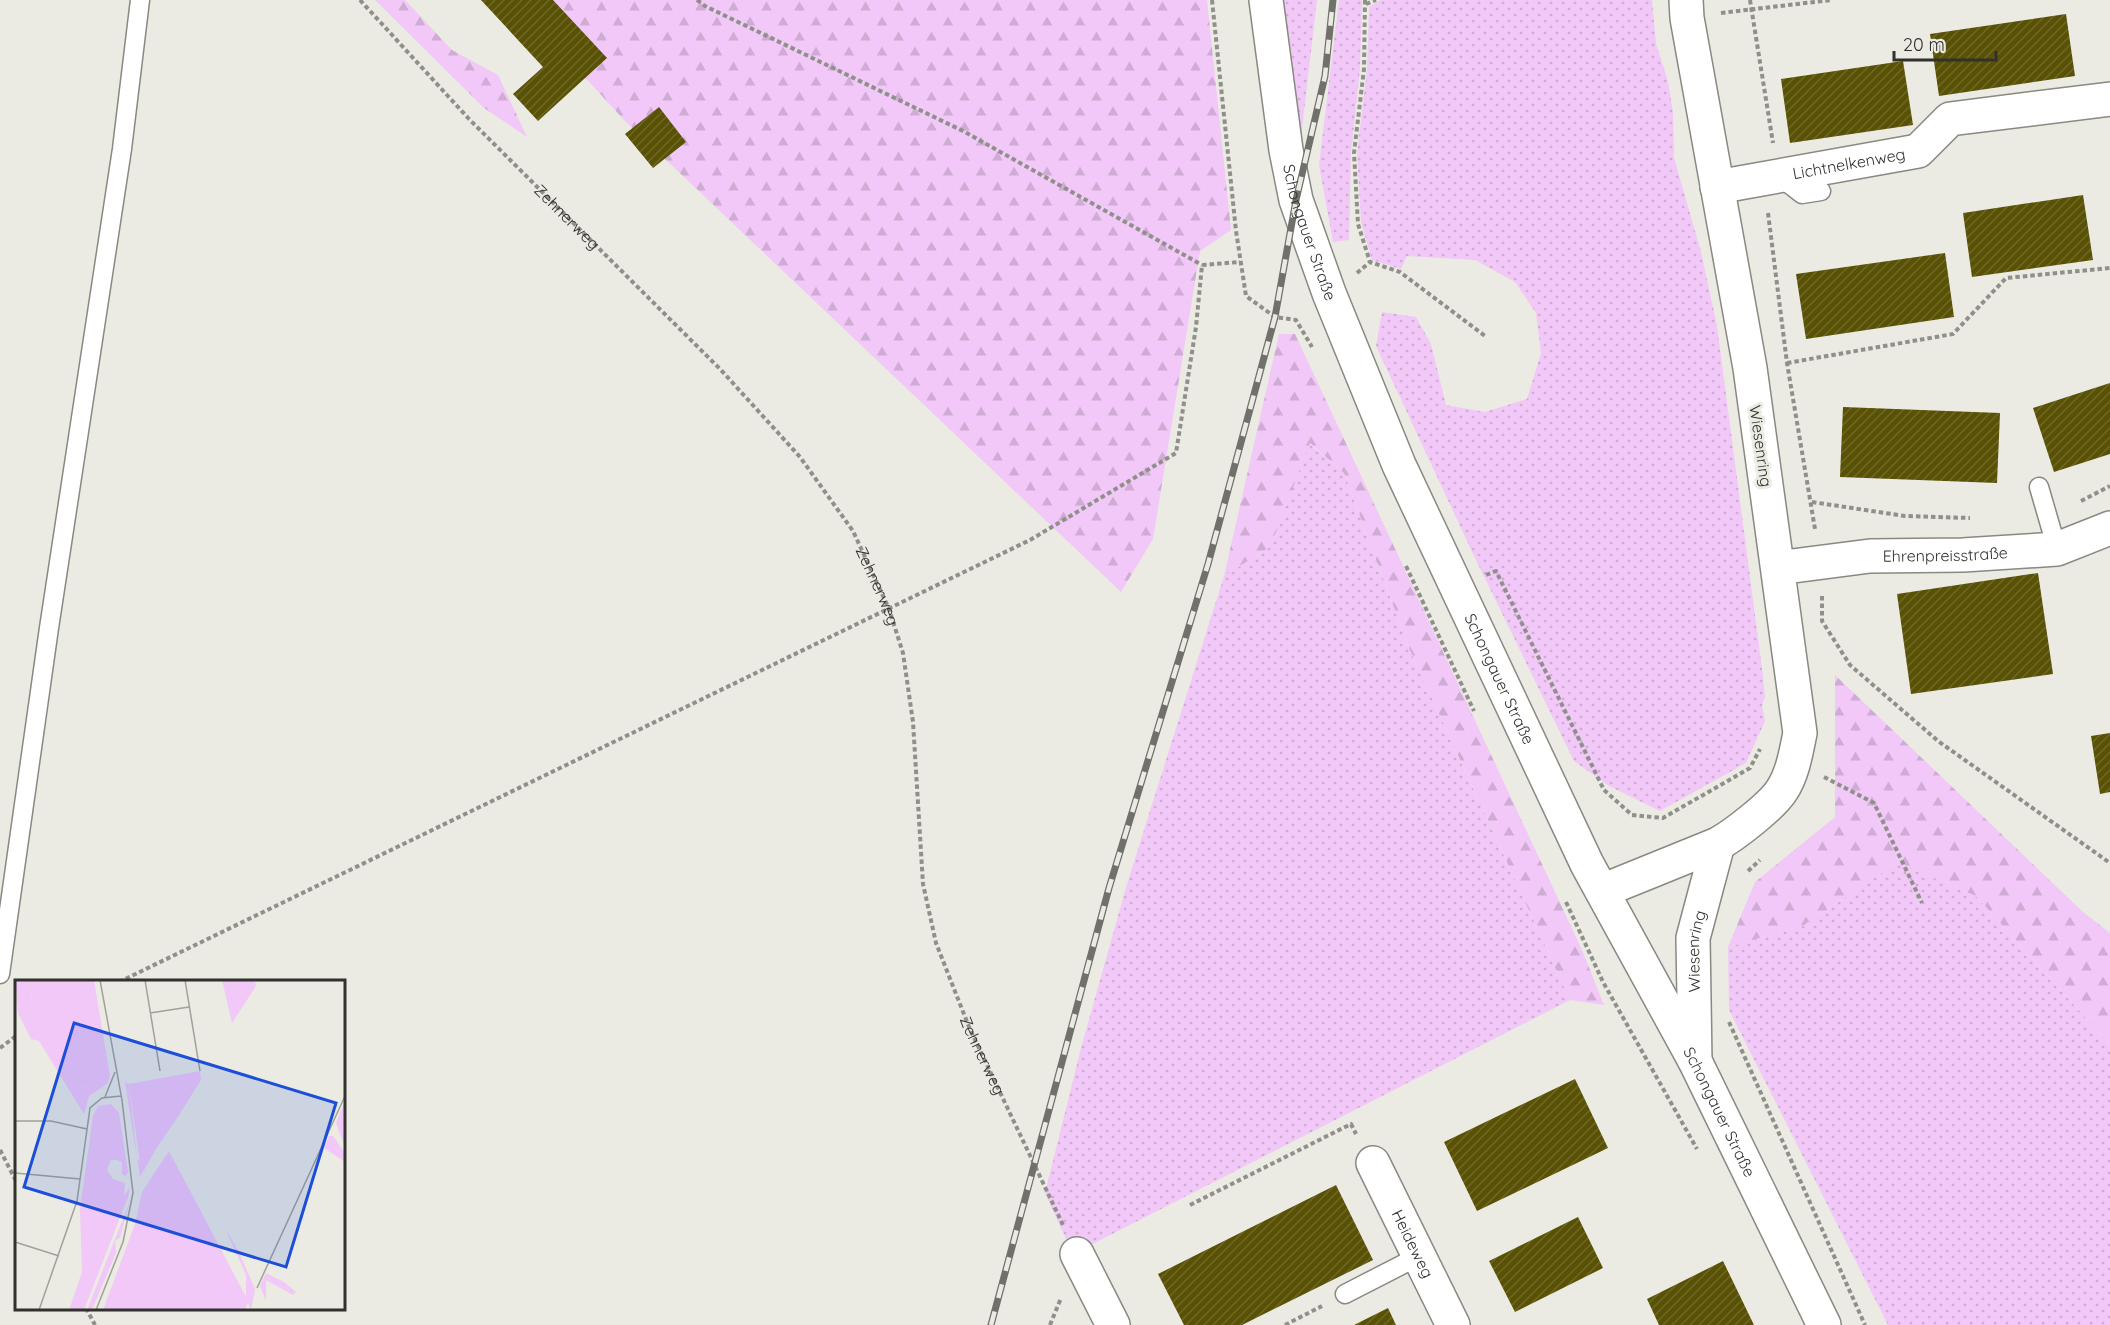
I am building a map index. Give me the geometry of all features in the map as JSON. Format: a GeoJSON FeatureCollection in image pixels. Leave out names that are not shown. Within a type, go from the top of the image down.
{"type":"FeatureCollection","features":[{"type":"Feature","properties":{"kind":"street","name":"Schongauer Straße"},"geometry":{"type":"LineString","coordinates":[[1266,0],[1286,150],[1296,200],[1329,294],[1399,465],[1602,891],[1695,1061],[1824,1325]]}},
{"type":"Feature","properties":{"kind":"street","name":"Wiesenring"},"geometry":{"type":"LineString","coordinates":[[1602,891],[1718,844],[1734,835],[1782,791],[1794,762],[1800,733],[1750,368],[1687,9]]}},
{"type":"Feature","properties":{"kind":"street","name":"Lichtnelkenweg"},"geometry":{"type":"LineString","coordinates":[[1717,187],[1918,151],[1950,119],[2110,99]]}},
{"type":"Feature","properties":{"kind":"street","name":"Ehrenpreisstraße"},"geometry":{"type":"LineString","coordinates":[[1778,568],[1870,556],[1963,555],[2053,533],[2110,528]]}},
{"type":"Feature","properties":{"kind":"street","name":"Wiesenring"},"geometry":{"type":"LineString","coordinates":[[1695,1061],[1693,938],[1718,844]]}},
{"type":"Feature","properties":{"kind":"street","name":"Heideweg"},"geometry":{"type":"LineString","coordinates":[[1373,1163],[1453,1325]]}},
{"type":"Feature","properties":{"kind":"street"},"geometry":{"type":"LineString","coordinates":[[1077,1254],[1113,1325]]}},
{"type":"Feature","properties":{"kind":"lane"},"geometry":{"type":"LineString","coordinates":[[0,974],[51,616],[122,149],[140,0]]}},
{"type":"Feature","properties":{"kind":"lane"},"geometry":{"type":"LineString","coordinates":[[1771,177],[1802,194],[1821,191]]}},
{"type":"Feature","properties":{"kind":"lane"},"geometry":{"type":"LineString","coordinates":[[2039,487],[2053,533]]}},
{"type":"Feature","properties":{"kind":"lane"},"geometry":{"type":"LineString","coordinates":[[1345,1294],[1419,1256]]}},
{"type":"Feature","properties":{"kind":"path","name":"Zehnerweg"},"geometry":{"type":"LineString","coordinates":[[360,0],[469,118],[721,370],[800,457],[853,531],[889,609],[903,653],[913,722],[923,884],[936,943],[969,1027],[1077,1254]]}},
{"type":"Feature","properties":{"kind":"path"},"geometry":{"type":"LineString","coordinates":[[697,0],[705,6],[963,131],[1202,265],[1240,262]]}},
{"type":"Feature","properties":{"kind":"path"},"geometry":{"type":"LineString","coordinates":[[1212,0],[1240,262],[1246,296],[1275,317]]}},
{"type":"Feature","properties":{"kind":"path"},"geometry":{"type":"LineString","coordinates":[[1370,262],[1358,224],[1354,153],[1364,69],[1365,2],[1376,0]]}},
{"type":"Feature","properties":{"kind":"path"},"geometry":{"type":"LineString","coordinates":[[1750,0],[1771,177],[1787,363],[1812,502],[1819,561],[1822,621],[1850,665],[1938,741],[2110,863]]}},
{"type":"Feature","properties":{"kind":"path"},"geometry":{"type":"LineString","coordinates":[[1687,9],[1750,9],[1831,0]]}},
{"type":"Feature","properties":{"kind":"path"},"geometry":{"type":"LineString","coordinates":[[1329,294],[1370,262]]}},
{"type":"Feature","properties":{"kind":"path"},"geometry":{"type":"LineString","coordinates":[[1370,262],[1400,272],[1485,336]]}},
{"type":"Feature","properties":{"kind":"path"},"geometry":{"type":"LineString","coordinates":[[121,980],[1030,540],[1176,453],[1196,327],[1202,265]]}},
{"type":"Feature","properties":{"kind":"path"},"geometry":{"type":"LineString","coordinates":[[1787,363],[1953,334],[2006,278],[2110,268]]}},
{"type":"Feature","properties":{"kind":"path"},"geometry":{"type":"LineString","coordinates":[[2053,533],[2110,486]]}},
{"type":"Feature","properties":{"kind":"path"},"geometry":{"type":"LineString","coordinates":[[1812,502],[1905,516],[1975,518]]}},
{"type":"Feature","properties":{"kind":"path"},"geometry":{"type":"LineString","coordinates":[[1422,603],[1496,571],[1604,790],[1632,815],[1663,818],[1673,813],[1750,768],[1765,740]]}},
{"type":"Feature","properties":{"kind":"path"},"geometry":{"type":"LineString","coordinates":[[1794,762],[1874,803],[1922,903]]}},
{"type":"Feature","properties":{"kind":"path"},"geometry":{"type":"LineString","coordinates":[[1602,982],[1698,1151]]}},
{"type":"Feature","properties":{"kind":"path"},"geometry":{"type":"LineString","coordinates":[[1726,1014],[1865,1325]]}},
{"type":"Feature","properties":{"kind":"path"},"geometry":{"type":"LineString","coordinates":[[0,1048],[15,1037]]}},
{"type":"Feature","properties":{"kind":"path"},"geometry":{"type":"LineString","coordinates":[[1190,1205],[1351,1124],[1373,1163]]}},
{"type":"Feature","properties":{"kind":"path"},"geometry":{"type":"LineString","coordinates":[[0,1150],[15,1179]]}},
{"type":"Feature","properties":{"kind":"path"},"geometry":{"type":"LineString","coordinates":[[1285,1325],[1345,1294]]}},
{"type":"Feature","properties":{"kind":"path"},"geometry":{"type":"LineString","coordinates":[[87,1310],[95,1325]]}},
{"type":"Feature","properties":{"kind":"green space"},"geometry":{"type":"Polygon","coordinates":[[[375,0],[405,0],[452,50],[498,75],[527,137],[484,108],[375,0]]]}},
{"type":"Feature","properties":{"kind":"green space"},"geometry":{"type":"Polygon","coordinates":[[[514,0],[1207,0],[1231,230],[1200,251],[1153,539],[1121,592],[625,121],[514,0]]]}},
{"type":"Feature","properties":{"kind":"green space"},"geometry":{"type":"Polygon","coordinates":[[[1283,0],[1317,0],[1301,137],[1283,0]]]}},
{"type":"Feature","properties":{"kind":"green space"},"geometry":{"type":"Polygon","coordinates":[[[1339,0],[1362,0],[1362,4],[1360,69],[1351,153],[1349,240],[1333,242],[1319,165],[1339,0]]]}},
{"type":"Feature","properties":{"kind":"green space"},"geometry":{"type":"Polygon","coordinates":[[[1380,0],[1652,0],[1656,44],[1668,81],[1673,113],[1674,158],[1701,252],[1717,326],[1765,697],[1762,705],[1765,721],[1746,763],[1660,811],[1609,786],[1574,761],[1475,558],[1376,346],[1382,312],[1416,317],[1431,344],[1446,405],[1485,412],[1527,399],[1541,353],[1536,313],[1515,282],[1475,260],[1407,256],[1401,269],[1372,260],[1361,222],[1357,153],[1367,70],[1369,7],[1380,0]]]}},
{"type":"Feature","properties":{"kind":"green space"},"geometry":{"type":"Polygon","coordinates":[[[1279,334],[1295,334],[1582,950],[1604,1005],[1570,1000],[1409,648],[1344,473],[1310,443],[1270,547],[1224,576],[1279,334]]]}},
{"type":"Feature","properties":{"kind":"green space"},"geometry":{"type":"Polygon","coordinates":[[[1309,443],[1344,473],[1409,648],[1570,1000],[1073,1254],[1045,1193],[1081,1048],[1127,884],[1224,576],[1270,547],[1309,443]]]}},
{"type":"Feature","properties":{"kind":"green space"},"geometry":{"type":"Polygon","coordinates":[[[1835,675],[2083,912],[2110,933],[2110,1045],[1976,896],[1898,862],[1804,925],[1728,947],[1755,882],[1835,817],[1835,675]]]}},
{"type":"Feature","properties":{"kind":"green space"},"geometry":{"type":"Polygon","coordinates":[[[1898,862],[1976,896],[2110,1045],[2110,1325],[1888,1325],[1729,1010],[1728,947],[1804,925],[1898,862]]]}},
{"type":"Feature","properties":{"kind":"building"},"geometry":{"type":"Polygon","coordinates":[[[481,0],[553,0],[607,58],[538,121],[513,94],[543,67],[481,0]]]}},
{"type":"Feature","properties":{"kind":"building"},"geometry":{"type":"Polygon","coordinates":[[[2066,14],[2075,76],[1939,96],[1930,34],[2066,14]]]}},
{"type":"Feature","properties":{"kind":"building"},"geometry":{"type":"Polygon","coordinates":[[[1903,61],[1913,125],[1790,143],[1781,79],[1903,61]]]}},
{"type":"Feature","properties":{"kind":"building"},"geometry":{"type":"Polygon","coordinates":[[[659,107],[686,142],[653,168],[625,134],[659,107]]]}},
{"type":"Feature","properties":{"kind":"building"},"geometry":{"type":"Polygon","coordinates":[[[2083,195],[2093,260],[1972,277],[1963,213],[2083,195]]]}},
{"type":"Feature","properties":{"kind":"building"},"geometry":{"type":"Polygon","coordinates":[[[1945,253],[1954,317],[1806,339],[1796,274],[1945,253]]]}},
{"type":"Feature","properties":{"kind":"building"},"geometry":{"type":"Polygon","coordinates":[[[2110,383],[2110,454],[2054,472],[2033,408],[2110,383]]]}},
{"type":"Feature","properties":{"kind":"building"},"geometry":{"type":"Polygon","coordinates":[[[1843,407],[2000,413],[1997,483],[1840,477],[1843,407]]]}},
{"type":"Feature","properties":{"kind":"building"},"geometry":{"type":"Polygon","coordinates":[[[2038,573],[2053,674],[1911,694],[1897,594],[2038,573]]]}},
{"type":"Feature","properties":{"kind":"building"},"geometry":{"type":"Polygon","coordinates":[[[2110,733],[2110,792],[2100,794],[2091,736],[2110,733]]]}},
{"type":"Feature","properties":{"kind":"building"},"geometry":{"type":"Polygon","coordinates":[[[1575,1079],[1608,1148],[1477,1211],[1444,1142],[1575,1079]]]}},
{"type":"Feature","properties":{"kind":"building"},"geometry":{"type":"Polygon","coordinates":[[[1336,1185],[1373,1260],[1242,1325],[1184,1325],[1158,1274],[1336,1185]]]}},
{"type":"Feature","properties":{"kind":"building"},"geometry":{"type":"Polygon","coordinates":[[[1578,1217],[1603,1268],[1515,1312],[1489,1261],[1578,1217]]]}},
{"type":"Feature","properties":{"kind":"building"},"geometry":{"type":"Polygon","coordinates":[[[1723,1261],[1754,1325],[1659,1325],[1647,1299],[1723,1261]]]}},
{"type":"Feature","properties":{"kind":"building"},"geometry":{"type":"Polygon","coordinates":[[[1388,1308],[1396,1325],[1354,1325],[1388,1308]]]}},
{"type":"Feature","properties":{"kind":"railway"},"geometry":{"type":"LineString","coordinates":[[991,1325],[1109,888],[1208,564],[1275,317],[1296,200],[1325,76],[1333,0]]}}]}
